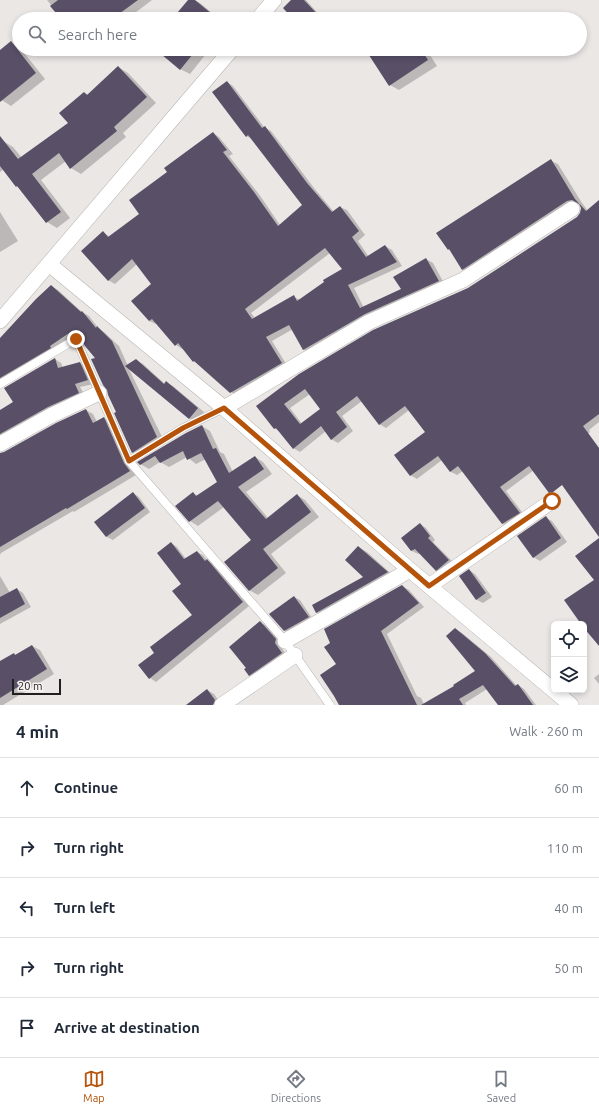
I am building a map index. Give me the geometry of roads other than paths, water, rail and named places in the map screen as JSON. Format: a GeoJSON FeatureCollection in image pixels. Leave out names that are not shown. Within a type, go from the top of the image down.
{"type":"FeatureCollection","features":[{"type":"Feature","properties":{"kind":"street"},"geometry":{"type":"LineString","coordinates":[[264,12],[274,0]]}},
{"type":"Feature","properties":{"kind":"street"},"geometry":{"type":"LineString","coordinates":[[0,322],[226,56]]}},
{"type":"Feature","properties":{"kind":"street"},"geometry":{"type":"LineString","coordinates":[[224,408],[369,322],[463,280],[572,209]]}},
{"type":"Feature","properties":{"kind":"street"},"geometry":{"type":"LineString","coordinates":[[49,264],[224,408],[410,570],[571,705]]}},
{"type":"Feature","properties":{"kind":"street"},"geometry":{"type":"LineString","coordinates":[[0,444],[52,415],[99,393]]}},
{"type":"Feature","properties":{"kind":"street"},"geometry":{"type":"LineString","coordinates":[[429,586],[552,501]]}},
{"type":"Feature","properties":{"kind":"street"},"geometry":{"type":"LineString","coordinates":[[285,641],[410,570]]}},
{"type":"Feature","properties":{"kind":"street"},"geometry":{"type":"LineString","coordinates":[[222,705],[295,655]]}},
{"type":"Feature","properties":{"kind":"lane"},"geometry":{"type":"LineString","coordinates":[[0,384],[76,339],[129,461],[285,641],[330,705]]}},
{"type":"Feature","properties":{"kind":"lane"},"geometry":{"type":"LineString","coordinates":[[129,461],[183,428],[224,408]]}}]}
